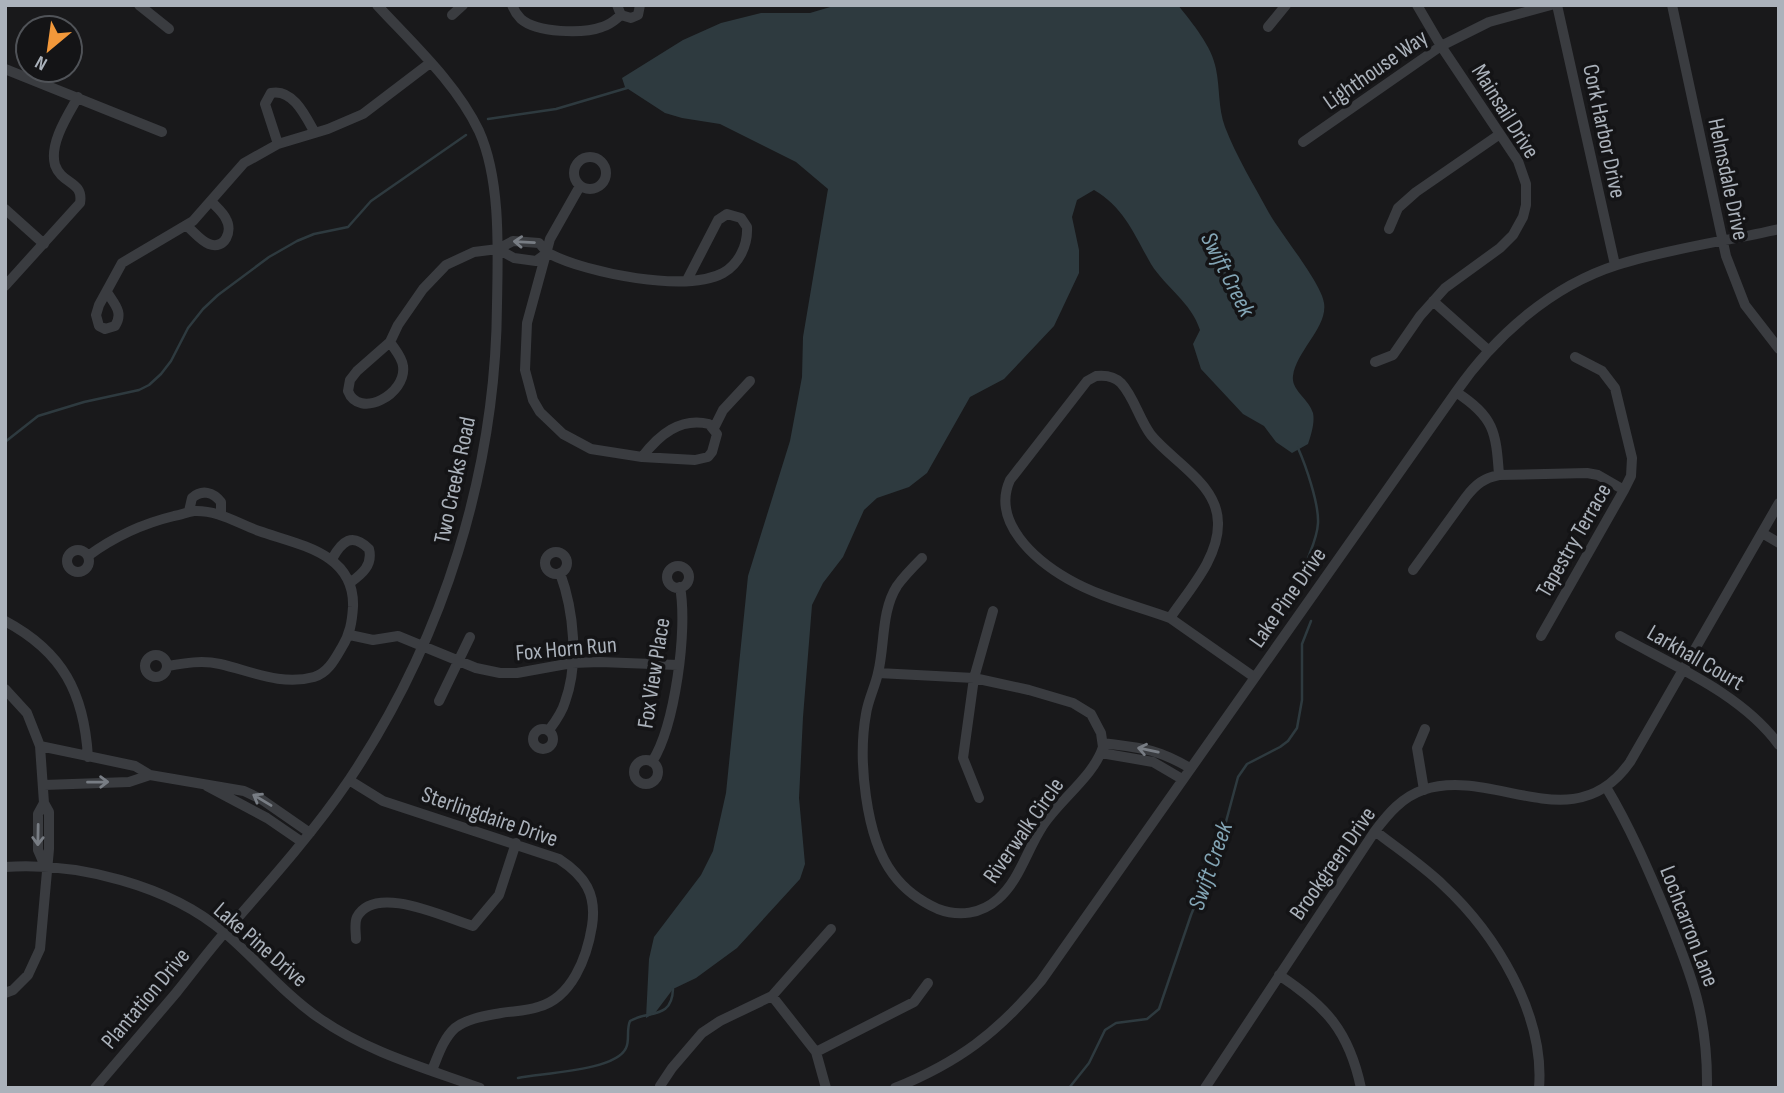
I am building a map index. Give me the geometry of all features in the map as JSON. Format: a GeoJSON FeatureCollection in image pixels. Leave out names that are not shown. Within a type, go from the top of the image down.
{"type":"FeatureCollection","features":[{"type":"Feature","properties":{"kind":"street"},"geometry":{"type":"LineString","coordinates":[[139,5],[169,29]]}},
{"type":"Feature","properties":{"kind":"street","name":"Two Creeks Road"},"geometry":{"type":"LineString","coordinates":[[224,932],[302,842],[349,780],[394,703],[423,646],[457,557],[484,446],[494,371],[497,322],[498,250],[492,179],[480,134],[463,102],[377,5]]}},
{"type":"Feature","properties":{"kind":"street"},"geometry":{"type":"LineString","coordinates":[[452,15],[463,5]]}},
{"type":"Feature","properties":{"kind":"street"},"geometry":{"type":"LineString","coordinates":[[512,5],[527,23],[559,30],[596,29],[610,24],[619,10],[627,18],[635,17],[640,11],[640,5]]}},
{"type":"Feature","properties":{"kind":"street"},"geometry":{"type":"LineString","coordinates":[[1268,27],[1286,5]]}},
{"type":"Feature","properties":{"kind":"street","name":"Mainsail Drive"},"geometry":{"type":"LineString","coordinates":[[1375,362],[1393,355],[1433,301],[1513,235],[1526,205],[1527,184],[1518,161],[1441,46],[1417,5]]}},
{"type":"Feature","properties":{"kind":"street","name":"Lighthouse Way"},"geometry":{"type":"LineString","coordinates":[[1303,142],[1441,46],[1489,22],[1550,5]]}},
{"type":"Feature","properties":{"kind":"street","name":"Cork Harbor Drive"},"geometry":{"type":"LineString","coordinates":[[1558,5],[1615,265]]}},
{"type":"Feature","properties":{"kind":"street","name":"Helmsdale Drive"},"geometry":{"type":"LineString","coordinates":[[1672,5],[1723,242],[1736,287],[1745,304],[1779,349]]}},
{"type":"Feature","properties":{"kind":"street"},"geometry":{"type":"LineString","coordinates":[[107,292],[122,263],[187,226],[244,163],[278,144],[363,114],[430,63]]}},
{"type":"Feature","properties":{"kind":"street"},"geometry":{"type":"LineString","coordinates":[[5,69],[162,132]]}},
{"type":"Feature","properties":{"kind":"street"},"geometry":{"type":"LineString","coordinates":[[278,144],[265,104],[271,93],[280,92],[291,99],[302,111],[314,133]]}},
{"type":"Feature","properties":{"kind":"street"},"geometry":{"type":"LineString","coordinates":[[5,286],[80,203],[81,192],[78,187],[63,178],[55,164],[54,156],[63,125],[78,97]]}},
{"type":"Feature","properties":{"kind":"street"},"geometry":{"type":"LineString","coordinates":[[1389,229],[1398,208],[1416,192],[1500,134]]}},
{"type":"Feature","properties":{"kind":"street"},"geometry":{"type":"LineString","coordinates":[[580,186],[550,239],[538,276],[525,332],[525,370],[533,400],[551,424],[571,441],[591,449],[642,457],[702,460],[708,457],[716,445],[717,434],[714,428],[703,422],[676,427],[656,439],[642,457]]}},
{"type":"Feature","properties":{"kind":"street"},"geometry":{"type":"LineString","coordinates":[[187,226],[208,244],[216,245],[225,241],[229,232],[227,219],[211,201]]}},
{"type":"Feature","properties":{"kind":"street"},"geometry":{"type":"LineString","coordinates":[[5,209],[44,244]]}},
{"type":"Feature","properties":{"kind":"street"},"geometry":{"type":"LineString","coordinates":[[498,250],[513,241],[539,243],[547,253],[610,275],[687,280],[715,276],[733,266],[743,249],[747,234],[747,227],[741,218],[727,214],[718,220],[687,280]]}},
{"type":"Feature","properties":{"kind":"street","name":"Lake Pine Drive"},"geometry":{"type":"LineString","coordinates":[[895,1088],[946,1065],[967,1052],[1014,1013],[1041,981],[1456,392],[1488,350],[1511,327],[1545,302],[1615,265],[1779,229]]}},
{"type":"Feature","properties":{"kind":"street"},"geometry":{"type":"LineString","coordinates":[[390,342],[404,368],[398,385],[386,399],[362,403],[354,401],[348,391],[350,380],[390,342],[398,325],[433,276],[446,265],[483,250],[498,250],[514,258],[536,261],[547,253]]}},
{"type":"Feature","properties":{"kind":"street"},"geometry":{"type":"LineString","coordinates":[[1433,301],[1488,350]]}},
{"type":"Feature","properties":{"kind":"street","name":"Tapestry Terrace"},"geometry":{"type":"LineString","coordinates":[[1541,636],[1630,475],[1632,458],[1615,388],[1602,371],[1576,357]]}},
{"type":"Feature","properties":{"kind":"street"},"geometry":{"type":"LineString","coordinates":[[1170,618],[1210,557],[1217,537],[1216,508],[1201,484],[1152,436],[1120,383],[1107,376],[1096,376],[1087,381],[1010,480],[1005,497],[1006,516],[1029,548],[1063,576],[1084,587],[1170,618],[1254,677]]}},
{"type":"Feature","properties":{"kind":"street"},"geometry":{"type":"LineString","coordinates":[[714,428],[723,410],[750,381]]}},
{"type":"Feature","properties":{"kind":"street"},"geometry":{"type":"LineString","coordinates":[[1456,392],[1482,412],[1490,423],[1497,441],[1499,475]]}},
{"type":"Feature","properties":{"kind":"street"},"geometry":{"type":"LineString","coordinates":[[1413,570],[1473,488],[1482,480],[1499,475],[1576,472],[1598,475],[1624,490]]}},
{"type":"Feature","properties":{"kind":"street"},"geometry":{"type":"LineString","coordinates":[[190,511],[192,498],[205,492],[211,493],[221,502],[221,514]]}},
{"type":"Feature","properties":{"kind":"street","name":"Brookgreen Drive"},"geometry":{"type":"LineString","coordinates":[[1205,1088],[1375,831],[1394,808],[1424,790],[1443,787],[1472,787],[1558,800],[1590,795],[1606,787],[1620,775],[1779,503]]}},
{"type":"Feature","properties":{"kind":"street"},"geometry":{"type":"LineString","coordinates":[[88,556],[133,528],[190,511],[205,511],[221,514],[248,527],[313,549],[331,559],[351,582],[353,604],[350,635],[330,666],[313,677],[276,679],[207,662],[168,666]]}},
{"type":"Feature","properties":{"kind":"street"},"geometry":{"type":"LineString","coordinates":[[1762,533],[1779,543]]}},
{"type":"Feature","properties":{"kind":"street"},"geometry":{"type":"LineString","coordinates":[[331,559],[337,549],[349,540],[356,539],[369,549],[369,565],[351,582]]}},
{"type":"Feature","properties":{"kind":"street","name":"Riverwalk Circle"},"geometry":{"type":"LineString","coordinates":[[922,558],[897,586],[889,603],[878,673],[866,712],[863,765],[878,845],[893,874],[904,886],[914,896],[942,910],[967,913],[980,911],[1000,897],[1010,885],[1042,826],[1102,748]]}},
{"type":"Feature","properties":{"kind":"street"},"geometry":{"type":"LineString","coordinates":[[549,730],[565,702],[572,663],[569,608],[560,573]]}},
{"type":"Feature","properties":{"kind":"street","name":"Fox View Place"},"geometry":{"type":"LineString","coordinates":[[652,762],[667,726],[678,665],[682,611],[680,587]]}},
{"type":"Feature","properties":{"kind":"street"},"geometry":{"type":"LineString","coordinates":[[979,798],[963,758],[974,678],[993,611]]}},
{"type":"Feature","properties":{"kind":"street"},"geometry":{"type":"LineString","coordinates":[[5,621],[36,640],[62,667],[79,705],[86,729],[88,757]]}},
{"type":"Feature","properties":{"kind":"street","name":"Fox Horn Run"},"geometry":{"type":"LineString","coordinates":[[350,635],[373,640],[398,636],[458,661],[500,673],[517,673],[572,663],[678,665]]}},
{"type":"Feature","properties":{"kind":"street","name":"Larkhall Court"},"geometry":{"type":"LineString","coordinates":[[1620,636],[1750,712],[1779,745]]}},
{"type":"Feature","properties":{"kind":"street"},"geometry":{"type":"LineString","coordinates":[[439,701],[470,637]]}},
{"type":"Feature","properties":{"kind":"street"},"geometry":{"type":"LineString","coordinates":[[878,673],[974,678],[1029,690],[1082,707],[1098,724],[1102,748]]}},
{"type":"Feature","properties":{"kind":"street"},"geometry":{"type":"LineString","coordinates":[[5,689],[27,713],[40,746],[44,803],[49,812],[49,849],[45,866],[40,949],[28,975],[13,990],[5,993]]}},
{"type":"Feature","properties":{"kind":"street"},"geometry":{"type":"LineString","coordinates":[[1424,790],[1417,748],[1425,729]]}},
{"type":"Feature","properties":{"kind":"street"},"geometry":{"type":"LineString","coordinates":[[40,746],[135,766],[150,775],[206,786],[267,818],[302,842]]}},
{"type":"Feature","properties":{"kind":"street"},"geometry":{"type":"LineString","coordinates":[[1102,748],[1150,749],[1166,754],[1190,768]]}},
{"type":"Feature","properties":{"kind":"street"},"geometry":{"type":"LineString","coordinates":[[1102,748],[1153,762],[1182,779]]}},
{"type":"Feature","properties":{"kind":"street"},"geometry":{"type":"LineString","coordinates":[[44,785],[129,782],[150,775]]}},
{"type":"Feature","properties":{"kind":"street","name":"Sterlingdaire Drive"},"geometry":{"type":"LineString","coordinates":[[349,780],[383,801],[559,859],[577,872],[591,891],[593,916],[583,955],[571,984],[555,999],[539,1007],[483,1015],[456,1028],[443,1044],[432,1070]]}},
{"type":"Feature","properties":{"kind":"street"},"geometry":{"type":"LineString","coordinates":[[206,786],[221,786],[253,794],[310,832]]}},
{"type":"Feature","properties":{"kind":"street","name":"Lochcarron Lane"},"geometry":{"type":"LineString","coordinates":[[1606,787],[1645,860],[1692,976],[1705,1037],[1707,1088]]}},
{"type":"Feature","properties":{"kind":"street"},"geometry":{"type":"LineString","coordinates":[[1375,831],[1445,887],[1484,931],[1518,988],[1532,1024],[1540,1063],[1539,1088]]}},
{"type":"Feature","properties":{"kind":"street"},"geometry":{"type":"LineString","coordinates":[[356,939],[358,917],[363,909],[380,902],[399,903],[473,926],[499,895],[516,843]]}},
{"type":"Feature","properties":{"kind":"street","name":"Lake Pine Drive"},"geometry":{"type":"LineString","coordinates":[[5,867],[45,866],[99,875],[156,893],[184,906],[224,932],[318,1018],[356,1040],[480,1088]]}},
{"type":"Feature","properties":{"kind":"street"},"geometry":{"type":"LineString","coordinates":[[660,1086],[702,1033],[720,1021],[772,996],[831,929]]}},
{"type":"Feature","properties":{"kind":"street","name":"Plantation Drive"},"geometry":{"type":"LineString","coordinates":[[99,1086],[224,932]]}},
{"type":"Feature","properties":{"kind":"street"},"geometry":{"type":"LineString","coordinates":[[1279,975],[1308,994],[1335,1023],[1352,1052],[1362,1088]]}},
{"type":"Feature","properties":{"kind":"street"},"geometry":{"type":"LineString","coordinates":[[816,1052],[914,1002],[928,983]]}},
{"type":"Feature","properties":{"kind":"street"},"geometry":{"type":"LineString","coordinates":[[772,996],[816,1052],[826,1088]]}},
{"type":"Feature","properties":{"kind":"water"},"geometry":{"type":"Polygon","coordinates":[[[837,5],[1178,5],[1201,35],[1214,60],[1223,120],[1234,149],[1269,213],[1322,295],[1324,312],[1321,321],[1300,357],[1293,376],[1297,390],[1313,413],[1312,429],[1308,444],[1292,453],[1276,442],[1264,426],[1243,414],[1201,369],[1193,344],[1200,330],[1196,320],[1151,264],[1121,214],[1094,190],[1077,200],[1072,217],[1079,250],[1079,273],[1054,326],[1004,379],[970,397],[927,473],[909,487],[877,498],[864,510],[843,557],[823,583],[812,605],[799,798],[805,864],[800,879],[737,948],[696,978],[673,989],[655,1013],[646,1018],[649,959],[654,937],[701,875],[713,851],[726,793],[748,576],[790,441],[802,377],[803,337],[828,189],[796,162],[720,124],[665,113],[625,87],[622,78],[683,40],[721,23],[761,13],[810,13],[837,5]]]}},
{"type":"Feature","properties":{"kind":"waterway"},"geometry":{"type":"LineString","coordinates":[[488,119],[556,109],[627,88]]}},
{"type":"Feature","properties":{"kind":"waterway"},"geometry":{"type":"LineString","coordinates":[[5,442],[38,416],[139,390],[149,385],[171,361],[188,328],[218,295],[269,257],[297,241],[314,234],[348,227],[371,201],[466,135]]}},
{"type":"Feature","properties":{"kind":"waterway","name":"Swift Creek"},"geometry":{"type":"LineString","coordinates":[[1298,448],[1318,515],[1317,531],[1304,571],[1303,588]]}},
{"type":"Feature","properties":{"kind":"waterway","name":"Swift Creek"},"geometry":{"type":"LineString","coordinates":[[1069,1088],[1089,1063],[1105,1030],[1116,1023],[1147,1019],[1159,1009],[1191,915],[1220,844],[1238,777],[1247,764],[1280,747],[1297,728],[1302,700],[1302,644],[1311,621]]}},
{"type":"Feature","properties":{"kind":"waterway"},"geometry":{"type":"LineString","coordinates":[[518,1078],[577,1070],[608,1062],[619,1056],[627,1045],[630,1021],[664,1010],[672,999],[673,989]]}}]}
